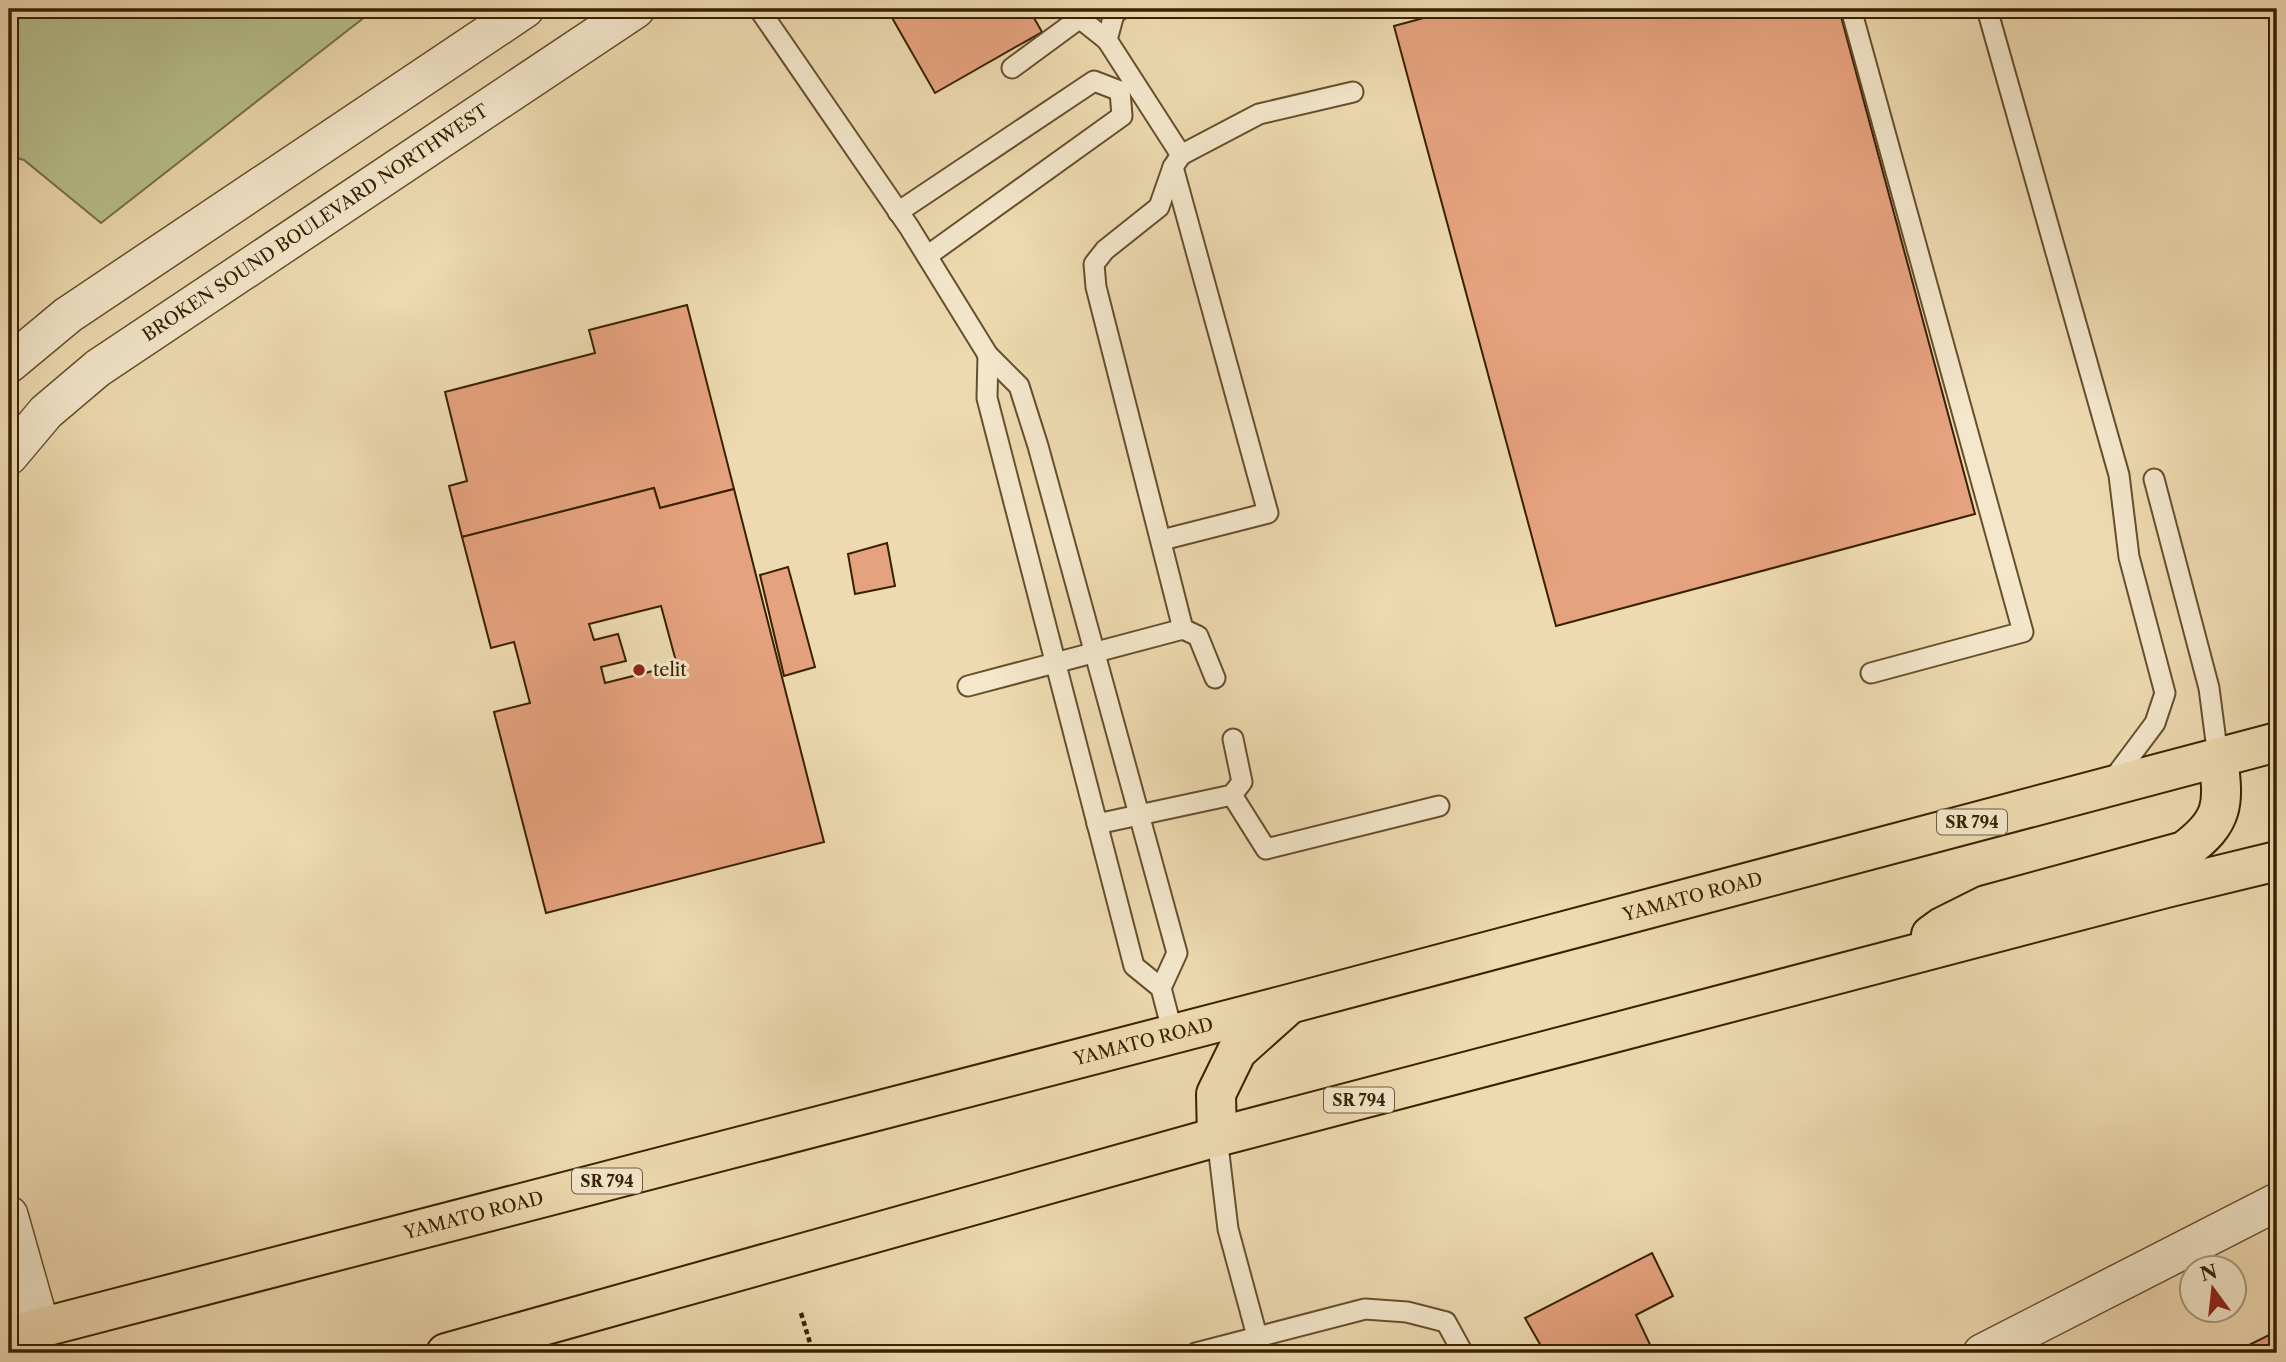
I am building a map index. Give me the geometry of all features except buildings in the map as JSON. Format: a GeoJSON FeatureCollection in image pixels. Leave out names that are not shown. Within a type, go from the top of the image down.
{"type":"FeatureCollection","features":[{"type":"Feature","properties":{"kind":"main road","name":"YAMATO ROAD"},"geometry":{"type":"LineString","coordinates":[[25,1332],[1289,1004],[2277,742]]}},
{"type":"Feature","properties":{"kind":"main road"},"geometry":{"type":"LineString","coordinates":[[1905,957],[1942,927],[1986,905],[2184,850],[2206,835],[2215,820],[2223,795],[2218,757]]}},
{"type":"Feature","properties":{"kind":"main road","name":"SR 794"},"geometry":{"type":"LineString","coordinates":[[446,1353],[1217,1137],[2277,861]]}},
{"type":"Feature","properties":{"kind":"main road"},"geometry":{"type":"LineString","coordinates":[[1217,1137],[1216,1094],[1237,1051],[1289,1004]]}},
{"type":"Feature","properties":{"kind":"street"},"geometry":{"type":"LineString","coordinates":[[9,364],[68,314],[525,9]]}},
{"type":"Feature","properties":{"kind":"street","name":"BROKEN SOUND BOULEVARD NORTHWEST"},"geometry":{"type":"LineString","coordinates":[[9,456],[46,412],[98,368],[636,9]]}},
{"type":"Feature","properties":{"kind":"street"},"geometry":{"type":"LineString","coordinates":[[1982,1353],[2274,1211]]}},
{"type":"Feature","properties":{"kind":"street"},"geometry":{"type":"LineString","coordinates":[[9,1216],[25,1332]]}},
{"type":"Feature","properties":{"kind":"lane"},"geometry":{"type":"LineString","coordinates":[[760,9],[927,256],[988,355],[1018,386],[1041,459],[1177,953],[1161,988]]}},
{"type":"Feature","properties":{"kind":"lane"},"geometry":{"type":"LineString","coordinates":[[1107,40],[1114,14],[1121,9]]}},
{"type":"Feature","properties":{"kind":"lane"},"geometry":{"type":"LineString","coordinates":[[1851,9],[2023,632],[1871,673]]}},
{"type":"Feature","properties":{"kind":"lane"},"geometry":{"type":"LineString","coordinates":[[1987,9],[2119,475],[2129,556],[2165,693],[2155,723],[2109,786]]}},
{"type":"Feature","properties":{"kind":"lane"},"geometry":{"type":"LineString","coordinates":[[1012,68],[1074,14],[1107,40],[1126,86],[1177,161],[1268,513],[1161,540]]}},
{"type":"Feature","properties":{"kind":"lane"},"geometry":{"type":"LineString","coordinates":[[898,212],[1094,81],[1126,86]]}},
{"type":"Feature","properties":{"kind":"lane"},"geometry":{"type":"LineString","coordinates":[[927,256],[1122,116],[1126,86]]}},
{"type":"Feature","properties":{"kind":"lane"},"geometry":{"type":"LineString","coordinates":[[1183,629],[1096,287],[1094,264],[1105,250],[1159,207],[1177,161],[1259,114],[1353,92]]}},
{"type":"Feature","properties":{"kind":"lane"},"geometry":{"type":"LineString","coordinates":[[988,355],[987,398],[1134,966],[1161,988],[1173,1034]]}},
{"type":"Feature","properties":{"kind":"lane"},"geometry":{"type":"LineString","coordinates":[[2154,479],[2209,688],[2218,757]]}},
{"type":"Feature","properties":{"kind":"lane"},"geometry":{"type":"LineString","coordinates":[[968,686],[1183,629],[1198,636],[1215,678]]}},
{"type":"Feature","properties":{"kind":"lane"},"geometry":{"type":"LineString","coordinates":[[1097,824],[1232,795],[1242,782],[1233,739]]}},
{"type":"Feature","properties":{"kind":"lane"},"geometry":{"type":"LineString","coordinates":[[1232,795],[1266,849],[1439,806]]}},
{"type":"Feature","properties":{"kind":"lane"},"geometry":{"type":"LineString","coordinates":[[1217,1137],[1228,1229],[1256,1336]]}},
{"type":"Feature","properties":{"kind":"lane"},"geometry":{"type":"LineString","coordinates":[[1196,1353],[1348,1313],[1385,1309],[1446,1322],[1463,1353]]}},
{"type":"Feature","properties":{"kind":"path"},"geometry":{"type":"LineString","coordinates":[[801,1313],[813,1353]]}},
{"type":"Feature","properties":{"kind":"green space"},"geometry":{"type":"Polygon","coordinates":[[[9,9],[375,9],[101,223],[24,160],[9,156],[9,9]]]}},
{"type":"Feature","properties":{"kind":"place","name":"telit"},"geometry":{"type":"Point","coordinates":[639,670]}}]}
